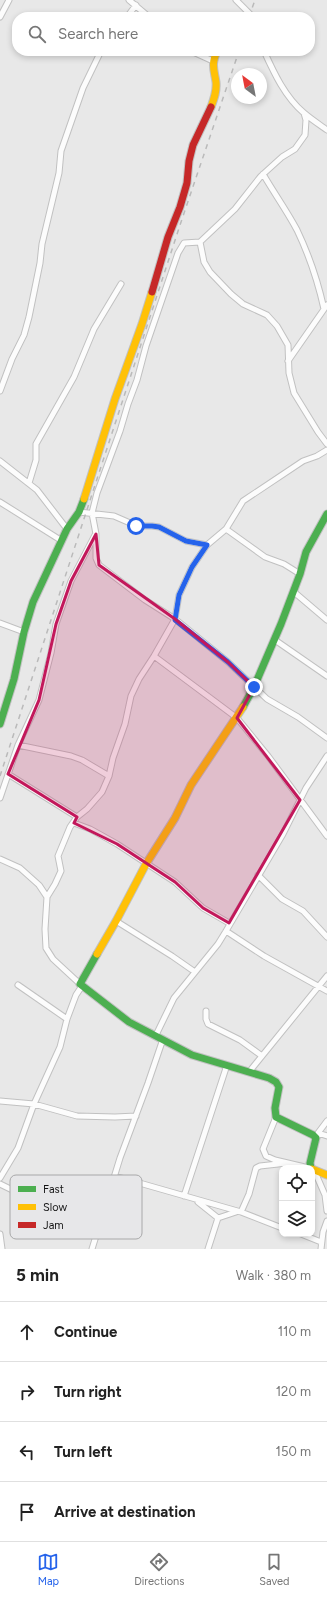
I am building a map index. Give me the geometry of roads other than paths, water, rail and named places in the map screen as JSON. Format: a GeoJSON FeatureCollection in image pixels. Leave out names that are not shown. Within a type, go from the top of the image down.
{"type":"FeatureCollection","features":[{"type":"Feature","properties":{"kind":"street"},"geometry":{"type":"LineString","coordinates":[[0,17],[9,0]]}},
{"type":"Feature","properties":{"kind":"street"},"geometry":{"type":"LineString","coordinates":[[129,0],[144,12]]}},
{"type":"Feature","properties":{"kind":"street"},"geometry":{"type":"LineString","coordinates":[[236,0],[248,12]]}},
{"type":"Feature","properties":{"kind":"street"},"geometry":{"type":"LineString","coordinates":[[131,12],[136,5]]}},
{"type":"Feature","properties":{"kind":"street"},"geometry":{"type":"LineString","coordinates":[[0,391],[12,359],[24,335],[29,317],[40,263],[42,244],[59,172],[61,151],[83,88],[99,56]]}},
{"type":"Feature","properties":{"kind":"street"},"geometry":{"type":"LineString","coordinates":[[202,56],[213,61]]}},
{"type":"Feature","properties":{"kind":"street"},"geometry":{"type":"LineString","coordinates":[[0,724],[14,679],[24,632],[34,602],[67,529],[79,512],[87,492],[112,406],[142,324],[168,237],[180,207],[187,183],[189,161],[193,146],[213,104],[216,89],[213,61],[215,56]]}},
{"type":"Feature","properties":{"kind":"street"},"geometry":{"type":"LineString","coordinates":[[267,56],[291,100],[304,113],[327,130]]}},
{"type":"Feature","properties":{"kind":"street"},"geometry":{"type":"LineString","coordinates":[[304,113],[306,125],[305,135],[295,149],[282,157],[263,174],[235,209],[200,242],[184,243],[178,253],[146,346],[145,356],[120,431],[97,493],[92,513],[96,534],[96,558],[99,565],[145,600],[175,620],[228,662],[267,699],[298,717],[327,738]]}},
{"type":"Feature","properties":{"kind":"street"},"geometry":{"type":"LineString","coordinates":[[263,174],[293,223],[306,249],[326,307],[288,362]]}},
{"type":"Feature","properties":{"kind":"street"},"geometry":{"type":"LineString","coordinates":[[200,242],[204,262],[210,272],[243,304],[267,315],[274,321],[288,345],[291,388],[327,444]]}},
{"type":"Feature","properties":{"kind":"street"},"geometry":{"type":"LineString","coordinates":[[29,483],[36,460],[36,444],[74,377],[94,329],[121,284]]}},
{"type":"Feature","properties":{"kind":"street"},"geometry":{"type":"LineString","coordinates":[[297,1165],[275,1160],[266,1156],[264,1153],[265,1143],[276,1117],[275,1108],[279,1089],[278,1084],[269,1078],[192,1055],[130,1022],[81,985],[53,959],[46,948],[45,929],[47,897],[61,871],[58,853],[77,817],[98,797],[109,776],[113,758],[125,724],[131,696],[139,679],[175,620],[179,595],[192,567],[207,545],[226,529],[243,501],[303,461],[317,456],[327,450]]}},
{"type":"Feature","properties":{"kind":"street"},"geometry":{"type":"LineString","coordinates":[[1,463],[37,490],[67,529]]}},
{"type":"Feature","properties":{"kind":"street"},"geometry":{"type":"LineString","coordinates":[[0,502],[62,541]]}},
{"type":"Feature","properties":{"kind":"street"},"geometry":{"type":"LineString","coordinates":[[79,512],[114,516],[136,526],[159,527],[186,541],[207,545]]}},
{"type":"Feature","properties":{"kind":"street"},"geometry":{"type":"LineString","coordinates":[[0,1178],[18,1148],[34,1104],[60,1047],[67,1019],[81,985],[82,978],[116,922],[146,864],[175,818],[191,785],[237,718],[254,687],[294,592],[306,552],[327,514]]}},
{"type":"Feature","properties":{"kind":"street"},"geometry":{"type":"LineString","coordinates":[[226,529],[265,557],[284,564],[300,574]]}},
{"type":"Feature","properties":{"kind":"street"},"geometry":{"type":"LineString","coordinates":[[0,798],[18,745],[39,700],[51,653],[56,624],[71,581],[96,534]]}},
{"type":"Feature","properties":{"kind":"street"},"geometry":{"type":"LineString","coordinates":[[294,592],[327,620]]}},
{"type":"Feature","properties":{"kind":"street"},"geometry":{"type":"LineString","coordinates":[[0,622],[24,632]]}},
{"type":"Feature","properties":{"kind":"street"},"geometry":{"type":"LineString","coordinates":[[275,640],[327,676]]}},
{"type":"Feature","properties":{"kind":"street"},"geometry":{"type":"LineString","coordinates":[[154,656],[237,718],[268,756],[327,836]]}},
{"type":"Feature","properties":{"kind":"street"},"geometry":{"type":"LineString","coordinates":[[18,745],[71,756],[82,760],[109,776]]}},
{"type":"Feature","properties":{"kind":"street"},"geometry":{"type":"LineString","coordinates":[[156,1035],[174,998],[218,944],[226,931],[229,923],[283,834],[306,788],[327,756]]}},
{"type":"Feature","properties":{"kind":"street"},"geometry":{"type":"LineString","coordinates":[[8,774],[77,817]]}},
{"type":"Feature","properties":{"kind":"street"},"geometry":{"type":"LineString","coordinates":[[74,823],[103,836],[175,882],[203,908],[229,923]]}},
{"type":"Feature","properties":{"kind":"street"},"geometry":{"type":"LineString","coordinates":[[0,859],[20,868],[30,876],[39,885],[47,897]]}},
{"type":"Feature","properties":{"kind":"street"},"geometry":{"type":"LineString","coordinates":[[258,875],[282,899],[303,911],[327,937]]}},
{"type":"Feature","properties":{"kind":"street"},"geometry":{"type":"LineString","coordinates":[[116,922],[195,972]]}},
{"type":"Feature","properties":{"kind":"street"},"geometry":{"type":"LineString","coordinates":[[226,931],[264,956],[327,991]]}},
{"type":"Feature","properties":{"kind":"street"},"geometry":{"type":"LineString","coordinates":[[249,1072],[327,976]]}},
{"type":"Feature","properties":{"kind":"street"},"geometry":{"type":"LineString","coordinates":[[18,985],[67,1019]]}},
{"type":"Feature","properties":{"kind":"street"},"geometry":{"type":"LineString","coordinates":[[206,1011],[206,1019],[208,1024],[240,1040],[262,1056]]}},
{"type":"Feature","properties":{"kind":"street"},"geometry":{"type":"LineString","coordinates":[[115,1175],[163,1039]]}},
{"type":"Feature","properties":{"kind":"street"},"geometry":{"type":"LineString","coordinates":[[184,1196],[227,1065]]}},
{"type":"Feature","properties":{"kind":"street"},"geometry":{"type":"LineString","coordinates":[[0,1101],[34,1104],[77,1116],[136,1116]]}},
{"type":"Feature","properties":{"kind":"street"},"geometry":{"type":"LineString","coordinates":[[276,1117],[317,1137],[327,1136]]}},
{"type":"Feature","properties":{"kind":"street"},"geometry":{"type":"LineString","coordinates":[[311,1165],[317,1137],[327,1121]]}},
{"type":"Feature","properties":{"kind":"street"},"geometry":{"type":"LineString","coordinates":[[218,1218],[239,1212],[249,1194],[256,1168],[260,1166],[290,1163]]}},
{"type":"Feature","properties":{"kind":"street"},"geometry":{"type":"LineString","coordinates":[[315,1170],[327,1175]]}},
{"type":"Feature","properties":{"kind":"street"},"geometry":{"type":"LineString","coordinates":[[315,1175],[325,1195],[327,1211]]}},
{"type":"Feature","properties":{"kind":"street"},"geometry":{"type":"LineString","coordinates":[[0,1184],[10,1189]]}},
{"type":"Feature","properties":{"kind":"street"},"geometry":{"type":"LineString","coordinates":[[142,1184],[239,1212],[279,1227]]}},
{"type":"Feature","properties":{"kind":"street"},"geometry":{"type":"LineString","coordinates":[[195,1199],[218,1218]]}},
{"type":"Feature","properties":{"kind":"street"},"geometry":{"type":"LineString","coordinates":[[208,1249],[218,1218]]}},
{"type":"Feature","properties":{"kind":"street"},"geometry":{"type":"LineString","coordinates":[[321,1249],[322,1232],[327,1222]]}},
{"type":"Feature","properties":{"kind":"street"},"geometry":{"type":"LineString","coordinates":[[0,1234],[2,1249]]}},
{"type":"Feature","properties":{"kind":"street"},"geometry":{"type":"LineString","coordinates":[[308,1237],[321,1242]]}},
{"type":"Feature","properties":{"kind":"street"},"geometry":{"type":"LineString","coordinates":[[92,1249],[94,1239]]}},
{"type":"Feature","properties":{"kind":"railway"},"geometry":{"type":"LineString","coordinates":[[251,12],[255,0]]}},
{"type":"Feature","properties":{"kind":"railway"},"geometry":{"type":"LineString","coordinates":[[0,776],[180,225],[237,56]]}}]}
